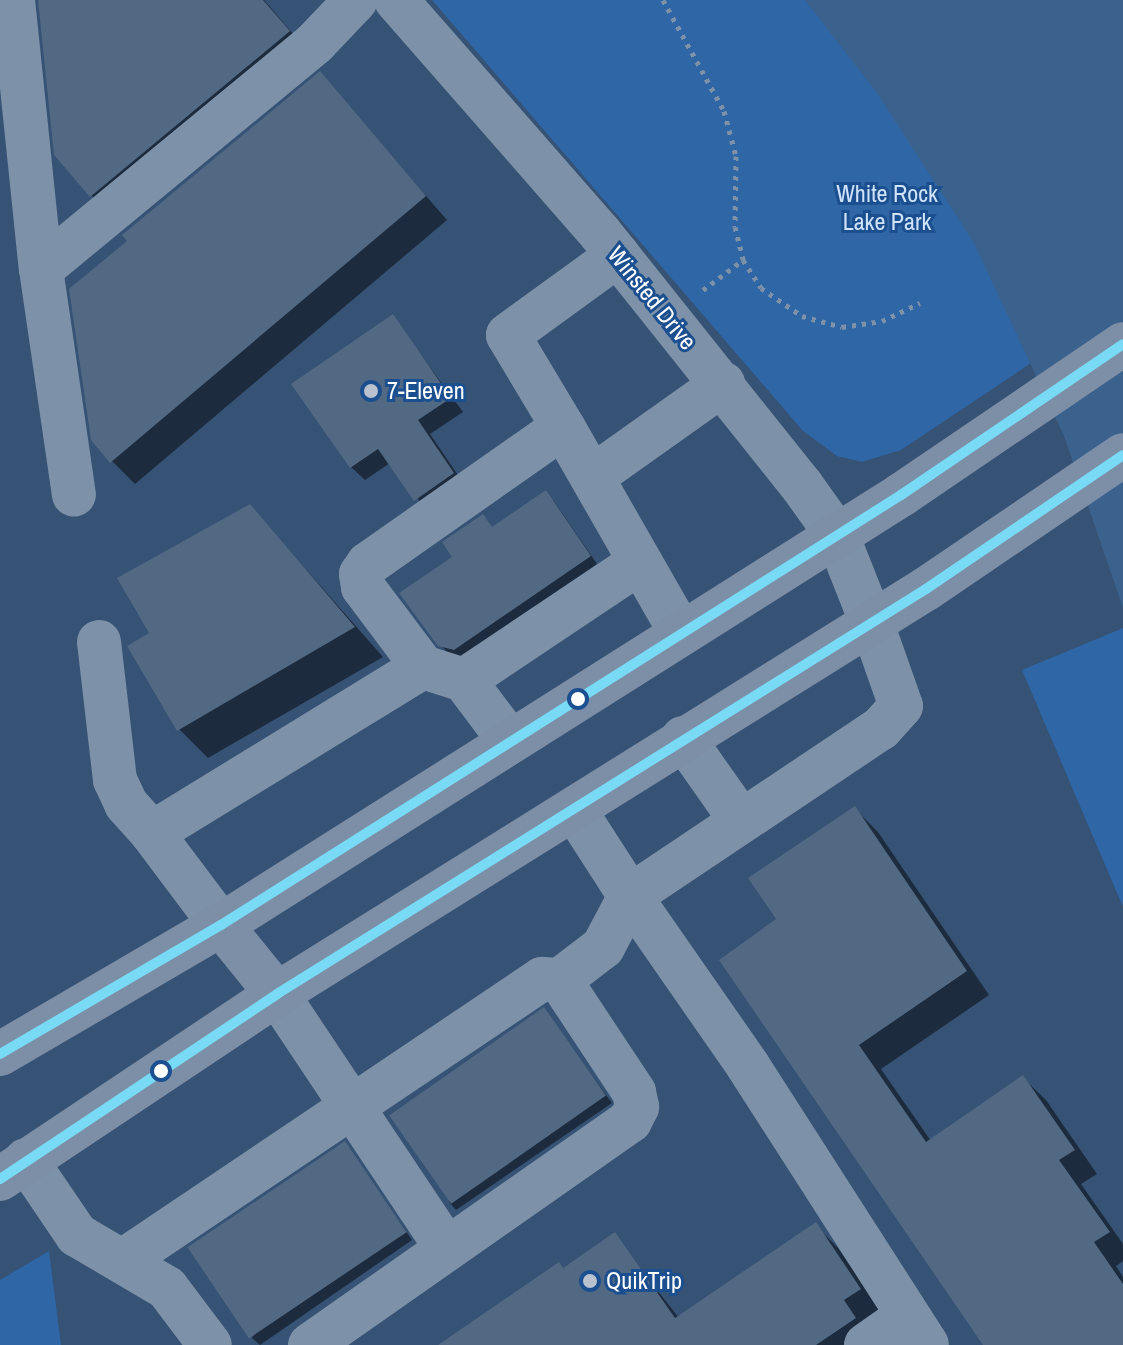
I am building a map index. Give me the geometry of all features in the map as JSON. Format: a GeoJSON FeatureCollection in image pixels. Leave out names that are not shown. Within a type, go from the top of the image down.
{"type":"FeatureCollection","features":[{"type":"Feature","properties":{"kind":"main road"},"geometry":{"type":"LineString","coordinates":[[0,1054],[221,925],[837,535],[1123,344]]}},
{"type":"Feature","properties":{"kind":"main road"},"geometry":{"type":"LineString","coordinates":[[13,1170],[277,994],[1002,538],[1123,455]]}},
{"type":"Feature","properties":{"kind":"main road"},"geometry":{"type":"LineString","coordinates":[[221,925],[277,994]]}},
{"type":"Feature","properties":{"kind":"street"},"geometry":{"type":"LineString","coordinates":[[13,0],[41,269],[74,495]]}},
{"type":"Feature","properties":{"kind":"street"},"geometry":{"type":"LineString","coordinates":[[41,269],[315,43],[356,0]]}},
{"type":"Feature","properties":{"kind":"street","name":"Winsted Drive"},"geometry":{"type":"LineString","coordinates":[[396,0],[618,255],[723,384],[837,535],[901,706],[881,728],[740,819]]}},
{"type":"Feature","properties":{"kind":"street"},"geometry":{"type":"LineString","coordinates":[[618,255],[508,335],[681,633]]}},
{"type":"Feature","properties":{"kind":"street"},"geometry":{"type":"LineString","coordinates":[[592,477],[723,384]]}},
{"type":"Feature","properties":{"kind":"street"},"geometry":{"type":"LineString","coordinates":[[509,740],[464,680],[423,667],[363,587],[361,574],[368,564],[563,427]]}},
{"type":"Feature","properties":{"kind":"street"},"geometry":{"type":"LineString","coordinates":[[464,680],[639,563]]}},
{"type":"Feature","properties":{"kind":"street"},"geometry":{"type":"LineString","coordinates":[[99,642],[115,780],[126,804],[152,833],[221,925]]}},
{"type":"Feature","properties":{"kind":"street"},"geometry":{"type":"LineString","coordinates":[[152,833],[423,667]]}},
{"type":"Feature","properties":{"kind":"street"},"geometry":{"type":"LineString","coordinates":[[124,1260],[542,979],[560,980],[603,947],[630,896],[740,819],[683,738]]}},
{"type":"Feature","properties":{"kind":"street"},"geometry":{"type":"LineString","coordinates":[[574,809],[630,896],[748,1066],[917,1331],[866,1345]]}},
{"type":"Feature","properties":{"kind":"street"},"geometry":{"type":"LineString","coordinates":[[310,1345],[630,1121],[637,1107],[634,1092],[560,980]]}},
{"type":"Feature","properties":{"kind":"street"},"geometry":{"type":"LineString","coordinates":[[277,994],[446,1247]]}},
{"type":"Feature","properties":{"kind":"street"},"geometry":{"type":"LineString","coordinates":[[13,1170],[94,1249],[124,1260],[167,1288],[210,1345]]}},
{"type":"Feature","properties":{"kind":"path"},"geometry":{"type":"LineString","coordinates":[[663,0],[724,111],[736,156],[735,227],[743,260],[761,288],[802,316],[842,327],[882,321],[920,303]]}},
{"type":"Feature","properties":{"kind":"green space","name":"White Rock Lake Park"},"geometry":{"type":"Polygon","coordinates":[[[432,0],[1123,0],[1123,302],[901,450],[862,462],[837,456],[803,431],[432,0]]]}},
{"type":"Feature","properties":{"kind":"green space"},"geometry":{"type":"Polygon","coordinates":[[[1123,628],[1123,907],[1022,670],[1123,628]]]}},
{"type":"Feature","properties":{"kind":"green space"},"geometry":{"type":"Polygon","coordinates":[[[49,1251],[61,1345],[0,1345],[0,1280],[49,1251]]]}},
{"type":"Feature","properties":{"kind":"shaded area"},"geometry":{"type":"Polygon","coordinates":[[[805,0],[1123,0],[1123,608],[1064,436],[974,243],[877,93],[805,0]]]}},
{"type":"Feature","properties":{"kind":"building"},"geometry":{"type":"Polygon","coordinates":[[[38,0],[263,0],[290,31],[90,197],[54,155],[38,0]]]}},
{"type":"Feature","properties":{"kind":"building"},"geometry":{"type":"Polygon","coordinates":[[[320,71],[426,196],[110,463],[91,440],[69,289],[127,241],[122,235],[320,71]]]}},
{"type":"Feature","properties":{"kind":"building","name":"7-Eleven"},"geometry":{"type":"Polygon","coordinates":[[[393,314],[451,398],[418,420],[454,473],[414,501],[378,449],[350,468],[291,384],[393,314]]]}},
{"type":"Feature","properties":{"kind":"building"},"geometry":{"type":"Polygon","coordinates":[[[546,490],[591,556],[454,650],[438,646],[399,593],[452,557],[442,542],[483,514],[492,527],[546,490]]]}},
{"type":"Feature","properties":{"kind":"building"},"geometry":{"type":"Polygon","coordinates":[[[250,504],[355,627],[177,731],[127,646],[149,633],[117,578],[250,504]]]}},
{"type":"Feature","properties":{"kind":"building"},"geometry":{"type":"Polygon","coordinates":[[[855,806],[967,971],[859,1045],[926,1142],[1023,1075],[1075,1150],[1059,1160],[1110,1232],[1094,1242],[1123,1284],[1123,1345],[983,1345],[719,960],[776,919],[748,878],[855,806]]]}},
{"type":"Feature","properties":{"kind":"building"},"geometry":{"type":"Polygon","coordinates":[[[544,1007],[606,1095],[451,1204],[389,1115],[544,1007]]]}},
{"type":"Feature","properties":{"kind":"building"},"geometry":{"type":"Polygon","coordinates":[[[345,1141],[407,1232],[249,1338],[187,1247],[345,1141]]]}},
{"type":"Feature","properties":{"kind":"building"},"geometry":{"type":"Polygon","coordinates":[[[816,1222],[861,1289],[844,1300],[856,1318],[816,1345],[438,1345],[559,1262],[563,1268],[615,1232],[675,1318],[816,1222]]]}},
{"type":"Feature","properties":{"kind":"transit line"},"geometry":{"type":"LineString","coordinates":[[0,1054],[221,925],[901,495],[1123,344]]}},
{"type":"Feature","properties":{"kind":"transit line"},"geometry":{"type":"LineString","coordinates":[[0,1179],[277,994],[926,589],[1123,455]]}},
{"type":"Feature","properties":{"kind":"place","name":"7-Eleven"},"geometry":{"type":"Point","coordinates":[371,391]}},
{"type":"Feature","properties":{"kind":"place","name":"QuikTrip"},"geometry":{"type":"Point","coordinates":[590,1281]}}]}
